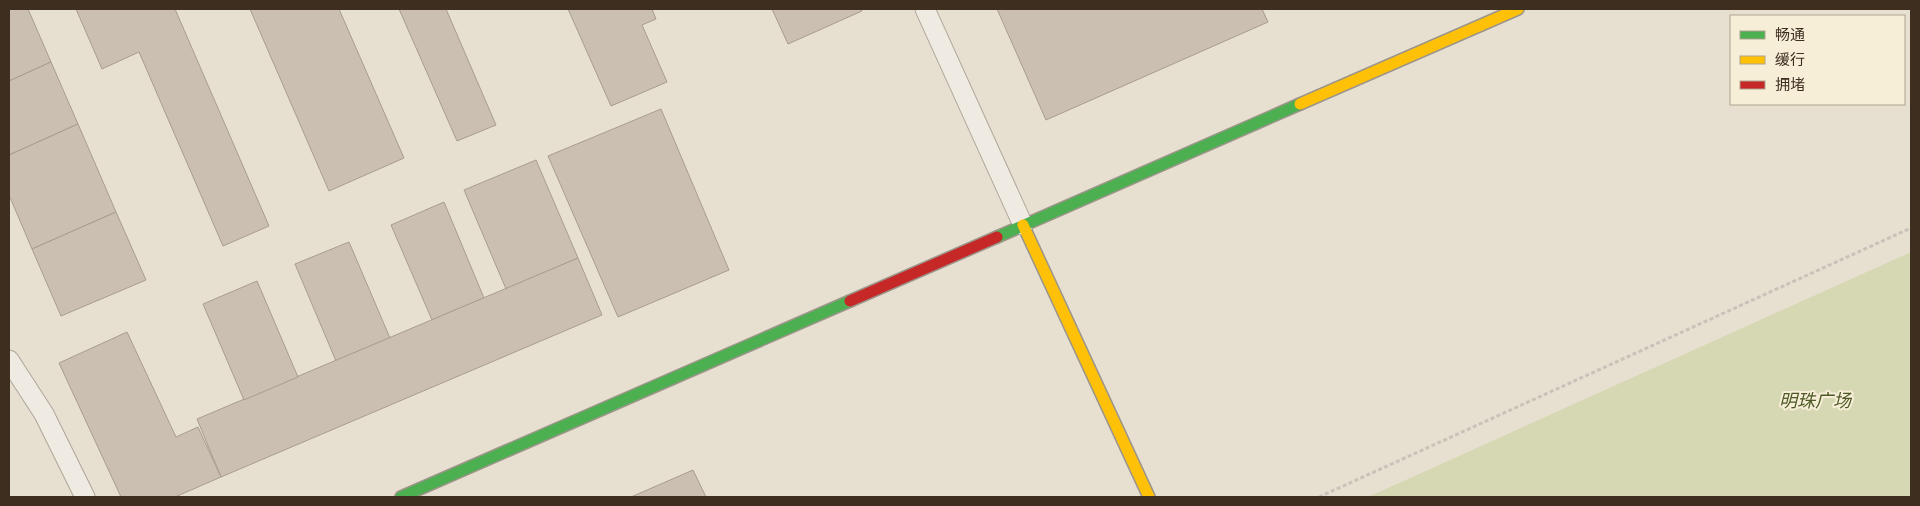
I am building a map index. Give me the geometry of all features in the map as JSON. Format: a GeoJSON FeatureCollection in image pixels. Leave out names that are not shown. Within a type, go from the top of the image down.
{"type":"FeatureCollection","features":[{"type":"Feature","properties":{"kind":"street"},"geometry":{"type":"LineString","coordinates":[[400,497],[1518,9]]}},
{"type":"Feature","properties":{"kind":"street"},"geometry":{"type":"LineString","coordinates":[[1023,225],[1149,497]]}},
{"type":"Feature","properties":{"kind":"lane"},"geometry":{"type":"LineString","coordinates":[[925,9],[1023,225]]}},
{"type":"Feature","properties":{"kind":"lane"},"geometry":{"type":"LineString","coordinates":[[9,360],[44,414],[85,497]]}},
{"type":"Feature","properties":{"kind":"path"},"geometry":{"type":"LineString","coordinates":[[1319,497],[1911,228]]}},
{"type":"Feature","properties":{"kind":"green space","name":"明珠广场"},"geometry":{"type":"Polygon","coordinates":[[[1911,252],[1911,497],[1368,497],[1911,252]]]}},
{"type":"Feature","properties":{"kind":"building"},"geometry":{"type":"Polygon","coordinates":[[[9,9],[28,9],[51,62],[9,81],[9,9]]]}},
{"type":"Feature","properties":{"kind":"building"},"geometry":{"type":"Polygon","coordinates":[[[76,9],[175,9],[269,226],[223,246],[139,52],[102,69],[76,9]]]}},
{"type":"Feature","properties":{"kind":"building"},"geometry":{"type":"Polygon","coordinates":[[[250,9],[339,9],[404,158],[329,191],[250,9]]]}},
{"type":"Feature","properties":{"kind":"building"},"geometry":{"type":"Polygon","coordinates":[[[399,9],[446,9],[496,125],[457,141],[399,9]]]}},
{"type":"Feature","properties":{"kind":"building"},"geometry":{"type":"Polygon","coordinates":[[[568,9],[652,9],[656,19],[642,25],[667,82],[611,106],[568,9]]]}},
{"type":"Feature","properties":{"kind":"building"},"geometry":{"type":"Polygon","coordinates":[[[772,9],[861,9],[862,11],[788,44],[772,9]]]}},
{"type":"Feature","properties":{"kind":"building"},"geometry":{"type":"Polygon","coordinates":[[[997,9],[1262,9],[1268,22],[1046,120],[997,9]]]}},
{"type":"Feature","properties":{"kind":"building"},"geometry":{"type":"Polygon","coordinates":[[[51,62],[78,124],[9,155],[9,81],[51,62]]]}},
{"type":"Feature","properties":{"kind":"building"},"geometry":{"type":"Polygon","coordinates":[[[661,109],[729,270],[618,317],[548,156],[661,109]]]}},
{"type":"Feature","properties":{"kind":"building"},"geometry":{"type":"Polygon","coordinates":[[[78,124],[116,212],[32,249],[9,195],[9,155],[78,124]]]}},
{"type":"Feature","properties":{"kind":"building"},"geometry":{"type":"Polygon","coordinates":[[[536,160],[578,258],[506,289],[464,190],[536,160]]]}},
{"type":"Feature","properties":{"kind":"building"},"geometry":{"type":"Polygon","coordinates":[[[444,202],[484,298],[432,320],[391,225],[444,202]]]}},
{"type":"Feature","properties":{"kind":"building"},"geometry":{"type":"Polygon","coordinates":[[[116,212],[146,280],[61,316],[32,249],[116,212]]]}},
{"type":"Feature","properties":{"kind":"building"},"geometry":{"type":"Polygon","coordinates":[[[349,242],[390,338],[336,361],[295,264],[349,242]]]}},
{"type":"Feature","properties":{"kind":"building"},"geometry":{"type":"Polygon","coordinates":[[[578,258],[602,315],[221,477],[197,419],[578,258]]]}},
{"type":"Feature","properties":{"kind":"building"},"geometry":{"type":"Polygon","coordinates":[[[257,281],[298,377],[244,400],[203,304],[257,281]]]}},
{"type":"Feature","properties":{"kind":"building"},"geometry":{"type":"Polygon","coordinates":[[[127,332],[176,437],[198,427],[221,477],[175,497],[121,497],[59,363],[127,332]]]}},
{"type":"Feature","properties":{"kind":"building"},"geometry":{"type":"Polygon","coordinates":[[[693,470],[706,497],[631,497],[693,470]]]}},
{"type":"Feature","properties":{"kind":"traffic: fast"},"geometry":{"type":"LineString","coordinates":[[997,237],[1300,104]]}},
{"type":"Feature","properties":{"kind":"traffic: fast"},"geometry":{"type":"LineString","coordinates":[[401,497],[850,301]]}},
{"type":"Feature","properties":{"kind":"traffic: slow"},"geometry":{"type":"LineString","coordinates":[[1300,104],[1518,9]]}},
{"type":"Feature","properties":{"kind":"traffic: slow"},"geometry":{"type":"LineString","coordinates":[[1023,225],[1149,497]]}},
{"type":"Feature","properties":{"kind":"traffic: jam"},"geometry":{"type":"LineString","coordinates":[[850,301],[997,237]]}}]}
